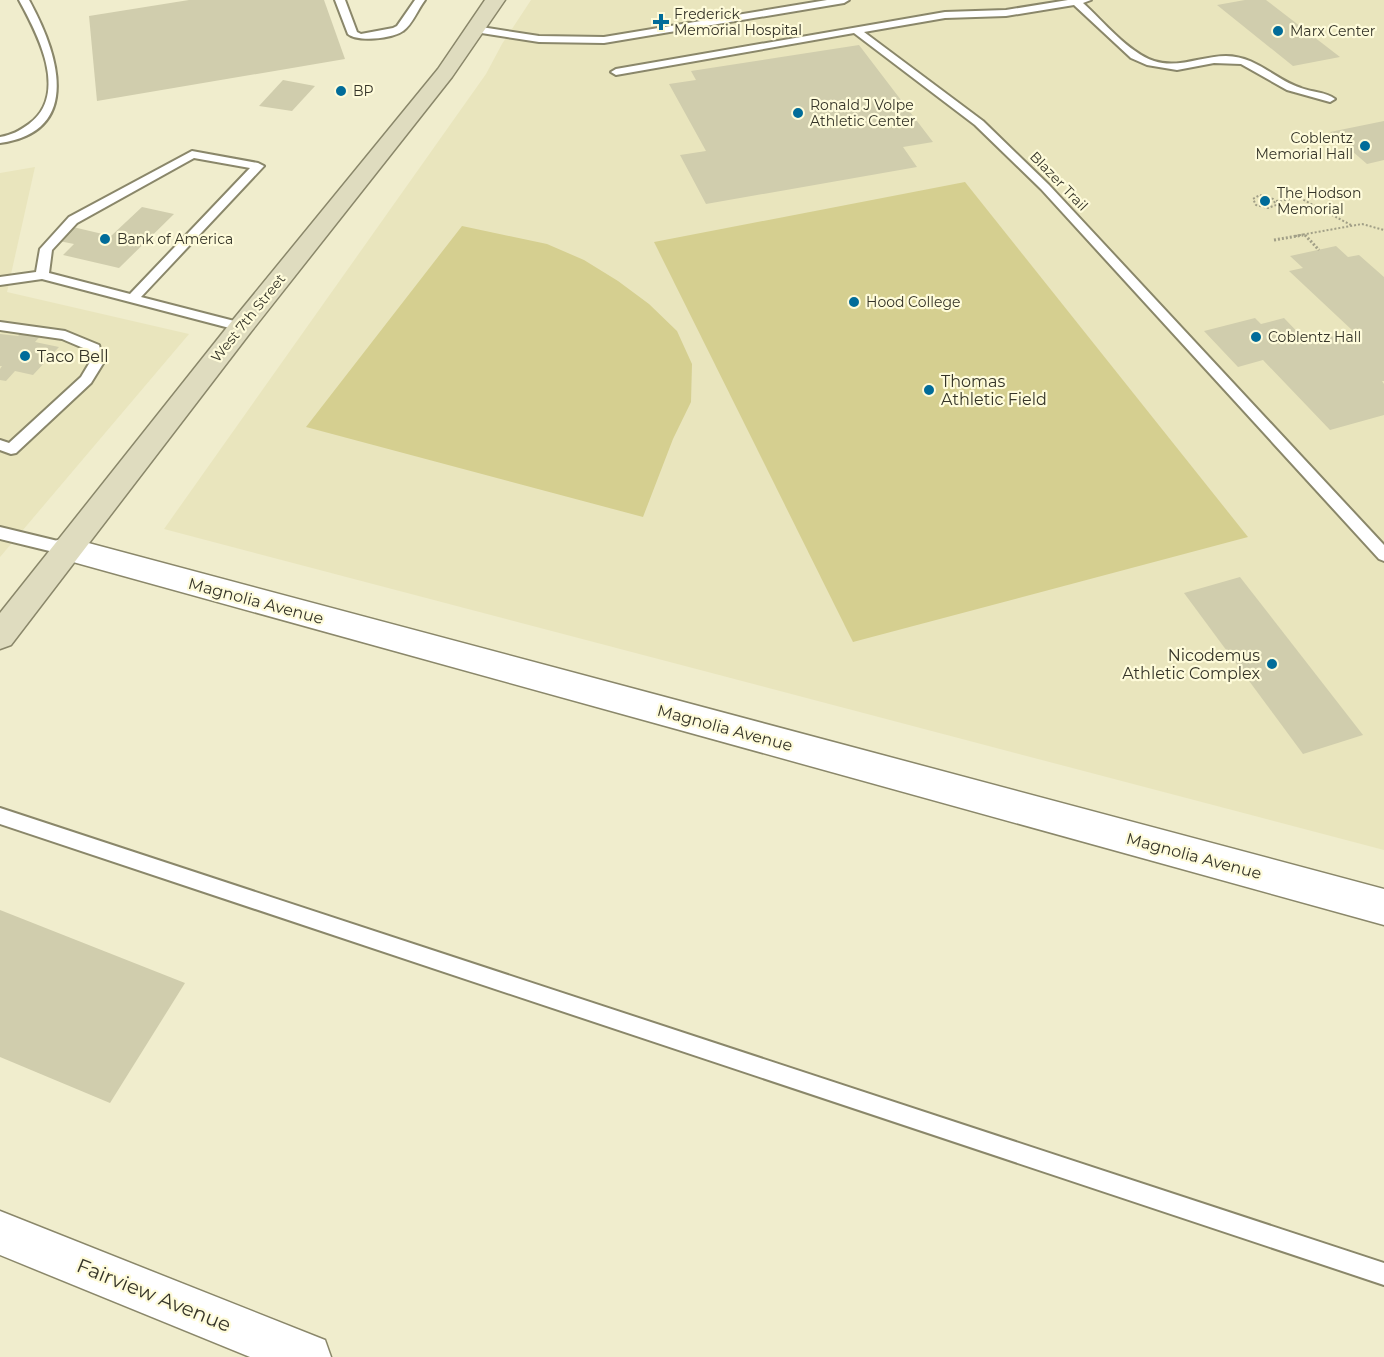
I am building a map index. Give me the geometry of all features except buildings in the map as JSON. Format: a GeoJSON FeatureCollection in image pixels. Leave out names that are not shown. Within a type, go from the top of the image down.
{"type":"FeatureCollection","features":[{"type":"Feature","properties":{"kind":"main road","name":"West 7th Street"},"geometry":{"type":"LineString","coordinates":[[0,636],[241,327],[445,73],[495,0]]}},
{"type":"Feature","properties":{"kind":"street","name":"Magnolia Avenue"},"geometry":{"type":"LineString","coordinates":[[66,549],[1384,907]]}},
{"type":"Feature","properties":{"kind":"street","name":"Fairview Avenue"},"geometry":{"type":"LineString","coordinates":[[0,1233],[308,1357]]}},
{"type":"Feature","properties":{"kind":"lane"},"geometry":{"type":"LineString","coordinates":[[0,140],[22,135],[46,115],[56,82],[44,35],[24,0]]}},
{"type":"Feature","properties":{"kind":"lane"},"geometry":{"type":"LineString","coordinates":[[340,0],[353,34],[360,37],[396,31],[401,28],[420,0]]}},
{"type":"Feature","properties":{"kind":"lane"},"geometry":{"type":"LineString","coordinates":[[475,29],[539,39],[604,40],[844,0]]}},
{"type":"Feature","properties":{"kind":"lane"},"geometry":{"type":"LineString","coordinates":[[616,72],[945,15],[1006,13],[1082,1],[1135,56],[1146,62],[1174,68],[1227,60],[1243,61],[1292,89],[1330,99]]}},
{"type":"Feature","properties":{"kind":"lane","name":"Blazer Trail"},"geometry":{"type":"LineString","coordinates":[[856,30],[979,123],[1045,187],[1384,555]]}},
{"type":"Feature","properties":{"kind":"lane"},"geometry":{"type":"LineString","coordinates":[[42,275],[46,249],[73,220],[192,154],[258,166],[133,298]]}},
{"type":"Feature","properties":{"kind":"lane"},"geometry":{"type":"LineString","coordinates":[[0,281],[42,275],[241,327]]}},
{"type":"Feature","properties":{"kind":"lane"},"geometry":{"type":"LineString","coordinates":[[0,326],[65,335],[94,348],[98,362],[86,380],[5,447]]}},
{"type":"Feature","properties":{"kind":"lane"},"geometry":{"type":"LineString","coordinates":[[0,533],[66,549]]}},
{"type":"Feature","properties":{"kind":"lane"},"geometry":{"type":"LineString","coordinates":[[0,816],[1384,1274]]}},
{"type":"Feature","properties":{"kind":"path"},"geometry":{"type":"LineString","coordinates":[[1276,201],[1274,207],[1268,208],[1257,205],[1253,199],[1263,195],[1276,201],[1300,198],[1352,226]]}},
{"type":"Feature","properties":{"kind":"path"},"geometry":{"type":"LineString","coordinates":[[1275,240],[1362,224],[1384,230]]}},
{"type":"Feature","properties":{"kind":"path"},"geometry":{"type":"LineString","coordinates":[[1304,234],[1319,250]]}},
{"type":"Feature","properties":{"kind":"shaded area","name":"Hood College"},"geometry":{"type":"Polygon","coordinates":[[[531,0],[1384,0],[1384,850],[164,529],[486,74],[502,44],[531,0]]]}},
{"type":"Feature","properties":{"kind":"shaded area"},"geometry":{"type":"Polygon","coordinates":[[[35,167],[7,292],[189,334],[0,557],[0,173],[35,167]]]}},
{"type":"Feature","properties":{"kind":"shaded area","name":"Thomas Athletic Field"},"geometry":{"type":"Polygon","coordinates":[[[965,182],[1248,537],[853,642],[654,242],[965,182]]]}},
{"type":"Feature","properties":{"kind":"shaded area"},"geometry":{"type":"Polygon","coordinates":[[[462,226],[547,244],[584,260],[649,304],[677,331],[692,364],[691,402],[673,439],[643,517],[306,427],[462,226]]]}},
{"type":"Feature","properties":{"kind":"place","name":"Frederick Memorial Hospital"},"geometry":{"type":"Point","coordinates":[661,22]}},
{"type":"Feature","properties":{"kind":"place","name":"Marx Center"},"geometry":{"type":"Point","coordinates":[1278,31]}},
{"type":"Feature","properties":{"kind":"place","name":"BP"},"geometry":{"type":"Point","coordinates":[341,91]}},
{"type":"Feature","properties":{"kind":"place","name":"Ronald J Volpe Athletic Center"},"geometry":{"type":"Point","coordinates":[798,113]}},
{"type":"Feature","properties":{"kind":"place","name":"Coblentz Memorial Hall"},"geometry":{"type":"Point","coordinates":[1365,146]}},
{"type":"Feature","properties":{"kind":"place","name":"The Hodson Memorial"},"geometry":{"type":"Point","coordinates":[1265,201]}},
{"type":"Feature","properties":{"kind":"place","name":"Bank of America"},"geometry":{"type":"Point","coordinates":[105,239]}},
{"type":"Feature","properties":{"kind":"place","name":"Hood College"},"geometry":{"type":"Point","coordinates":[854,302]}},
{"type":"Feature","properties":{"kind":"place","name":"Coblentz Hall"},"geometry":{"type":"Point","coordinates":[1256,337]}},
{"type":"Feature","properties":{"kind":"place","name":"Taco Bell"},"geometry":{"type":"Point","coordinates":[25,356]}},
{"type":"Feature","properties":{"kind":"place","name":"Thomas Athletic Field"},"geometry":{"type":"Point","coordinates":[929,390]}},
{"type":"Feature","properties":{"kind":"place","name":"Nicodemus Athletic Complex"},"geometry":{"type":"Point","coordinates":[1272,664]}}]}
